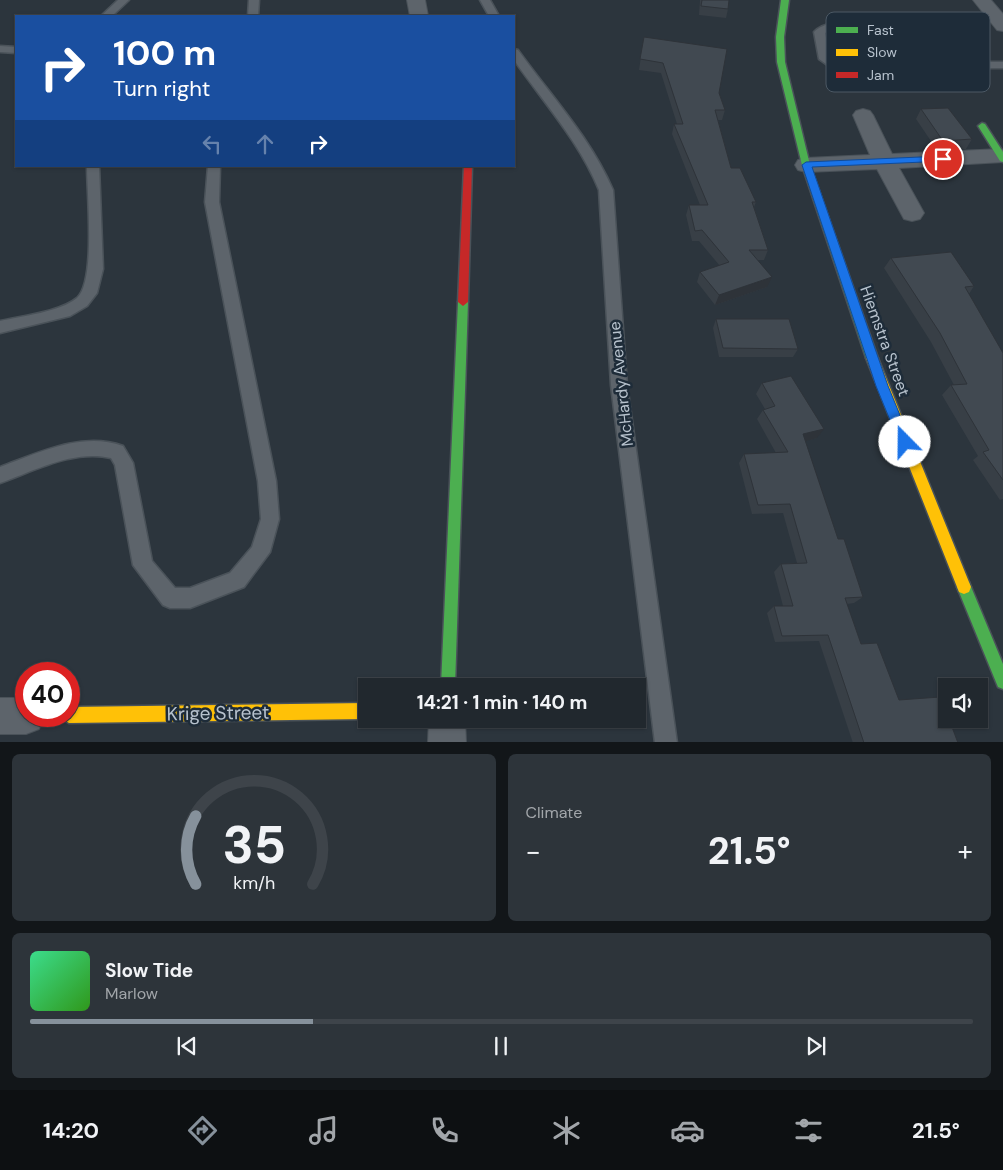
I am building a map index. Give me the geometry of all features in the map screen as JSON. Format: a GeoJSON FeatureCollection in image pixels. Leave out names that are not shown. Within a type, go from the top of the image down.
{"type":"FeatureCollection","features":[{"type":"Feature","properties":{"kind":"street"},"geometry":{"type":"LineString","coordinates":[[416,0],[419,15]]}},
{"type":"Feature","properties":{"kind":"street","name":"Hiemstra Street"},"geometry":{"type":"LineString","coordinates":[[785,0],[780,37],[781,62],[806,165],[882,386],[1003,682]]}},
{"type":"Feature","properties":{"kind":"street"},"geometry":{"type":"LineString","coordinates":[[982,0],[1003,26]]}},
{"type":"Feature","properties":{"kind":"street"},"geometry":{"type":"LineString","coordinates":[[863,115],[884,162],[912,213]]}},
{"type":"Feature","properties":{"kind":"street"},"geometry":{"type":"LineString","coordinates":[[982,126],[1002,157]]}},
{"type":"Feature","properties":{"kind":"street"},"geometry":{"type":"LineString","coordinates":[[806,165],[1002,157]]}},
{"type":"Feature","properties":{"kind":"street"},"geometry":{"type":"LineString","coordinates":[[448,678],[468,167]]}},
{"type":"Feature","properties":{"kind":"street","name":"Krige Street"},"geometry":{"type":"LineString","coordinates":[[80,716],[358,711]]}},
{"type":"Feature","properties":{"kind":"street"},"geometry":{"type":"LineString","coordinates":[[0,716],[15,716]]}},
{"type":"Feature","properties":{"kind":"street"},"geometry":{"type":"LineString","coordinates":[[447,728],[447,742]]}},
{"type":"Feature","properties":{"kind":"lane"},"geometry":{"type":"LineString","coordinates":[[107,15],[124,0]]}},
{"type":"Feature","properties":{"kind":"lane"},"geometry":{"type":"LineString","coordinates":[[253,15],[254,0]]}},
{"type":"Feature","properties":{"kind":"lane"},"geometry":{"type":"LineString","coordinates":[[486,0],[494,15]]}},
{"type":"Feature","properties":{"kind":"lane"},"geometry":{"type":"LineString","coordinates":[[826,28],[819,32],[826,59]]}},
{"type":"Feature","properties":{"kind":"lane"},"geometry":{"type":"LineString","coordinates":[[0,49],[15,50]]}},
{"type":"Feature","properties":{"kind":"lane","name":"McHardy Avenue"},"geometry":{"type":"LineString","coordinates":[[515,53],[585,145],[599,170],[606,190],[619,385],[666,742]]}},
{"type":"Feature","properties":{"kind":"lane"},"geometry":{"type":"LineString","coordinates":[[990,64],[1003,65]]}},
{"type":"Feature","properties":{"kind":"lane"},"geometry":{"type":"LineString","coordinates":[[0,327],[65,312],[82,302],[92,289],[96,269],[93,167]]}},
{"type":"Feature","properties":{"kind":"lane"},"geometry":{"type":"LineString","coordinates":[[0,475],[87,448],[106,447],[117,451],[124,463],[143,565],[170,598],[190,598],[237,580],[260,552],[270,519],[267,482],[212,202],[214,167]]}},
{"type":"Feature","properties":{"kind":"building"},"geometry":{"type":"Polygon","coordinates":[[[702,0],[729,0],[728,9],[701,6],[702,0]]]}},
{"type":"Feature","properties":{"kind":"building"},"geometry":{"type":"Polygon","coordinates":[[[644,37],[727,49],[719,93],[725,110],[715,110],[731,168],[740,168],[756,202],[752,202],[768,250],[749,250],[772,277],[719,295],[700,272],[729,262],[702,230],[695,231],[689,205],[708,205],[674,124],[683,124],[663,63],[640,59],[644,37]]]}},
{"type":"Feature","properties":{"kind":"building"},"geometry":{"type":"Polygon","coordinates":[[[948,108],[972,139],[943,141],[921,109],[948,108]]]}},
{"type":"Feature","properties":{"kind":"building"},"geometry":{"type":"Polygon","coordinates":[[[951,252],[974,286],[965,287],[1003,353],[1003,480],[983,452],[989,450],[951,385],[967,384],[940,333],[891,258],[951,252]]]}},
{"type":"Feature","properties":{"kind":"building"},"geometry":{"type":"Polygon","coordinates":[[[716,319],[789,319],[798,349],[723,348],[716,319]]]}},
{"type":"Feature","properties":{"kind":"building"},"geometry":{"type":"Polygon","coordinates":[[[791,376],[824,429],[803,434],[838,539],[844,539],[863,597],[845,598],[861,644],[877,643],[899,700],[938,697],[938,728],[952,728],[958,742],[864,742],[828,635],[782,636],[774,606],[793,606],[781,564],[807,563],[790,504],[758,505],[744,454],[788,452],[763,410],[775,406],[762,383],[791,376]]]}},
{"type":"Feature","properties":{"kind":"traffic: fast"},"geometry":{"type":"LineString","coordinates":[[785,0],[780,37],[781,62],[806,165],[872,358]]}},
{"type":"Feature","properties":{"kind":"traffic: fast"},"geometry":{"type":"LineString","coordinates":[[982,126],[1003,159]]}},
{"type":"Feature","properties":{"kind":"traffic: fast"},"geometry":{"type":"LineString","coordinates":[[448,678],[463,302]]}},
{"type":"Feature","properties":{"kind":"traffic: fast"},"geometry":{"type":"LineString","coordinates":[[964,587],[1003,682]]}},
{"type":"Feature","properties":{"kind":"traffic: slow"},"geometry":{"type":"LineString","coordinates":[[872,358],[964,587]]}},
{"type":"Feature","properties":{"kind":"traffic: slow"},"geometry":{"type":"LineString","coordinates":[[80,715],[358,711]]}},
{"type":"Feature","properties":{"kind":"traffic: jam"},"geometry":{"type":"LineString","coordinates":[[463,302],[468,167]]}},
{"type":"Feature","properties":{"kind":"route"},"geometry":{"type":"LineString","coordinates":[[905,442],[882,386],[806,165],[943,159]]}}]}
